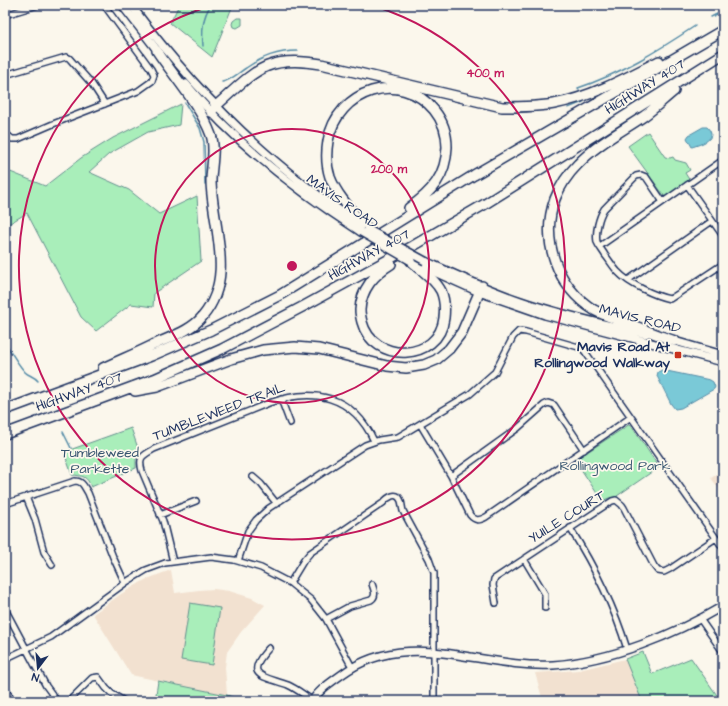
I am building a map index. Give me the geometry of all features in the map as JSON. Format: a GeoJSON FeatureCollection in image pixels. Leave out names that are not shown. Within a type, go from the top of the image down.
{"type":"FeatureCollection","features":[{"type":"Feature","properties":{"kind":"highway","name":"HIGHWAY 407"},"geometry":{"type":"LineString","coordinates":[[5,410],[151,356],[211,330],[280,295],[474,175],[723,30]]}},
{"type":"Feature","properties":{"kind":"highway"},"geometry":{"type":"LineString","coordinates":[[71,386],[87,375],[184,331],[202,317],[212,301],[220,280],[220,245],[211,181],[212,138],[197,108],[156,46]]}},
{"type":"Feature","properties":{"kind":"highway"},"geometry":{"type":"LineString","coordinates":[[213,109],[258,70],[267,65],[290,60],[321,64],[502,107],[530,108],[555,104],[576,98],[629,76],[669,56],[694,47]]}},
{"type":"Feature","properties":{"kind":"highway","name":"HIGHWAY 407"},"geometry":{"type":"LineString","coordinates":[[5,434],[116,394],[222,349],[413,246],[485,204],[723,54]]}},
{"type":"Feature","properties":{"kind":"highway"},"geometry":{"type":"LineString","coordinates":[[676,341],[609,317],[594,310],[581,301],[565,283],[556,265],[549,242],[549,223],[555,199],[560,188],[566,178],[579,163],[595,149],[645,115],[703,67]]}},
{"type":"Feature","properties":{"kind":"highway"},"geometry":{"type":"LineString","coordinates":[[364,230],[336,190],[330,177],[326,155],[329,133],[340,112],[349,102],[361,94],[380,88],[387,88],[399,89],[412,93],[422,99],[440,117],[444,127],[447,146],[447,159],[443,172],[437,182],[423,198],[394,219],[384,230]]}},
{"type":"Feature","properties":{"kind":"highway"},"geometry":{"type":"LineString","coordinates":[[411,261],[429,277],[441,291],[445,308],[443,324],[437,336],[428,345],[418,350],[405,353],[391,351],[379,346],[369,338],[360,313],[364,292],[375,276],[407,254],[413,246]]}},
{"type":"Feature","properties":{"kind":"highway"},"geometry":{"type":"LineString","coordinates":[[116,394],[157,387],[231,359],[263,350],[295,347],[319,349],[387,366],[406,368],[424,365],[436,360],[449,350],[462,332],[481,289]]}},
{"type":"Feature","properties":{"kind":"main road","name":"MAVIS ROAD"},"geometry":{"type":"LineString","coordinates":[[122,5],[156,46],[201,91],[213,109],[257,155],[327,210],[481,289],[547,309],[676,341],[723,355]]}},
{"type":"Feature","properties":{"kind":"main road","name":"MAVIS ROAD"},"geometry":{"type":"LineString","coordinates":[[131,5],[156,46]]}},
{"type":"Feature","properties":{"kind":"main road","name":"MAVIS ROAD"},"geometry":{"type":"LineString","coordinates":[[364,230],[411,261],[545,316],[723,362]]}},
{"type":"Feature","properties":{"kind":"main road"},"geometry":{"type":"LineString","coordinates":[[312,701],[318,692],[352,667],[399,651],[434,651],[500,661],[546,665],[583,661],[627,649],[655,639],[700,619],[723,606]]}},
{"type":"Feature","properties":{"kind":"main road"},"geometry":{"type":"LineString","coordinates":[[5,690],[11,701]]}},
{"type":"Feature","properties":{"kind":"street"},"geometry":{"type":"LineString","coordinates":[[5,15],[38,5]]}},
{"type":"Feature","properties":{"kind":"street"},"geometry":{"type":"LineString","coordinates":[[5,133],[12,139],[18,139],[138,91],[152,81],[154,75],[151,69],[104,5]]}},
{"type":"Feature","properties":{"kind":"street"},"geometry":{"type":"LineString","coordinates":[[5,75],[66,57],[70,58],[92,84],[105,104]]}},
{"type":"Feature","properties":{"kind":"street"},"geometry":{"type":"LineString","coordinates":[[600,246],[723,160]]}},
{"type":"Feature","properties":{"kind":"street"},"geometry":{"type":"LineString","coordinates":[[663,202],[646,177],[641,175],[636,176],[601,213],[596,233],[597,241],[617,271],[643,289],[670,299],[723,264]]}},
{"type":"Feature","properties":{"kind":"street"},"geometry":{"type":"LineString","coordinates":[[687,185],[723,236]]}},
{"type":"Feature","properties":{"kind":"street"},"geometry":{"type":"LineString","coordinates":[[628,280],[712,220]]}},
{"type":"Feature","properties":{"kind":"street"},"geometry":{"type":"LineString","coordinates":[[238,561],[248,531],[256,520],[269,508],[365,444],[398,437],[470,394],[495,372],[513,337],[519,331],[582,348],[723,548]]}},
{"type":"Feature","properties":{"kind":"street","name":"TUMBLEWEED TRAIL"},"geometry":{"type":"LineString","coordinates":[[173,562],[171,549],[160,515],[139,462],[142,456],[154,449],[281,399],[307,395],[322,396],[336,400],[353,412],[366,427],[374,441]]}},
{"type":"Feature","properties":{"kind":"street"},"geometry":{"type":"LineString","coordinates":[[281,399],[290,423]]}},
{"type":"Feature","properties":{"kind":"street"},"geometry":{"type":"LineString","coordinates":[[451,476],[518,428],[548,403],[554,405],[584,450]]}},
{"type":"Feature","properties":{"kind":"street"},"geometry":{"type":"LineString","coordinates":[[420,424],[451,476],[470,515],[474,519],[479,520],[486,517],[631,417]]}},
{"type":"Feature","properties":{"kind":"street"},"geometry":{"type":"LineString","coordinates":[[253,477],[261,484],[277,504]]}},
{"type":"Feature","properties":{"kind":"street"},"geometry":{"type":"LineString","coordinates":[[5,504],[75,481],[83,483],[126,583]]}},
{"type":"Feature","properties":{"kind":"street"},"geometry":{"type":"LineString","coordinates":[[26,497],[35,519],[44,552],[52,565]]}},
{"type":"Feature","properties":{"kind":"street"},"geometry":{"type":"LineString","coordinates":[[290,583],[310,553],[383,503],[388,497],[399,497],[402,502],[403,511],[429,559],[434,573],[434,701]]}},
{"type":"Feature","properties":{"kind":"street","name":"YUILE COURT"},"geometry":{"type":"LineString","coordinates":[[496,602],[493,585],[494,579],[612,501],[616,500],[624,508],[658,571],[664,572],[716,538]]}},
{"type":"Feature","properties":{"kind":"street"},"geometry":{"type":"LineString","coordinates":[[160,515],[196,501]]}},
{"type":"Feature","properties":{"kind":"street"},"geometry":{"type":"LineString","coordinates":[[570,528],[588,556],[600,580],[621,630],[627,649]]}},
{"type":"Feature","properties":{"kind":"street"},"geometry":{"type":"LineString","coordinates":[[5,659],[51,636],[146,570],[158,565],[211,557],[238,561],[261,568],[290,583],[311,600],[326,619],[352,667]]}},
{"type":"Feature","properties":{"kind":"street"},"geometry":{"type":"LineString","coordinates":[[524,559],[545,594],[545,608]]}},
{"type":"Feature","properties":{"kind":"street"},"geometry":{"type":"LineString","coordinates":[[326,619],[350,606],[374,598],[375,595],[372,584]]}},
{"type":"Feature","properties":{"kind":"street"},"geometry":{"type":"LineString","coordinates":[[5,609],[46,686],[57,701]]}},
{"type":"Feature","properties":{"kind":"street"},"geometry":{"type":"LineString","coordinates":[[700,619],[723,652]]}},
{"type":"Feature","properties":{"kind":"street"},"geometry":{"type":"LineString","coordinates":[[269,648],[257,663],[256,669],[261,676],[289,686],[312,701]]}},
{"type":"Feature","properties":{"kind":"street"},"geometry":{"type":"LineString","coordinates":[[69,701],[95,676],[98,676],[112,694],[124,701]]}},
{"type":"Feature","properties":{"kind":"shaded area"},"geometry":{"type":"Polygon","coordinates":[[[723,470],[723,494],[711,478],[723,470]]]}},
{"type":"Feature","properties":{"kind":"shaded area"},"geometry":{"type":"Polygon","coordinates":[[[171,570],[175,593],[214,589],[229,591],[252,598],[265,605],[241,632],[227,652],[225,667],[227,695],[131,675],[93,614],[121,594],[145,580],[171,570]]]}},
{"type":"Feature","properties":{"kind":"shaded area"},"geometry":{"type":"Polygon","coordinates":[[[625,659],[642,701],[543,701],[535,673],[579,670],[625,659]]]}},
{"type":"Feature","properties":{"kind":"green space"},"geometry":{"type":"Polygon","coordinates":[[[179,5],[233,5],[212,57],[170,23],[179,5]]]}},
{"type":"Feature","properties":{"kind":"green space"},"geometry":{"type":"Polygon","coordinates":[[[237,18],[242,18],[242,25],[237,28],[233,27],[232,24],[237,18]]]}},
{"type":"Feature","properties":{"kind":"green space"},"geometry":{"type":"Polygon","coordinates":[[[181,104],[179,125],[148,132],[109,154],[89,172],[129,190],[159,214],[197,196],[201,261],[154,293],[153,307],[131,304],[96,331],[81,317],[27,213],[5,226],[5,168],[8,171],[45,186],[81,158],[113,138],[181,104]]]}},
{"type":"Feature","properties":{"kind":"green space"},"geometry":{"type":"Polygon","coordinates":[[[648,132],[665,157],[673,157],[675,160],[686,163],[690,170],[685,173],[690,181],[665,197],[628,146],[648,132]]]}},
{"type":"Feature","properties":{"kind":"green space","name":"Rollingwood Park"},"geometry":{"type":"Polygon","coordinates":[[[630,424],[659,467],[617,496],[617,498],[609,498],[602,501],[575,460],[630,424]]]}},
{"type":"Feature","properties":{"kind":"green space","name":"Tumbleweed Parkette"},"geometry":{"type":"Polygon","coordinates":[[[131,428],[139,451],[136,459],[136,468],[91,487],[84,477],[72,475],[64,452],[131,428]]]}},
{"type":"Feature","properties":{"kind":"green space"},"geometry":{"type":"Polygon","coordinates":[[[190,603],[220,608],[212,665],[181,660],[190,603]]]}},
{"type":"Feature","properties":{"kind":"green space"},"geometry":{"type":"Polygon","coordinates":[[[643,652],[652,674],[691,658],[721,701],[642,701],[625,659],[643,652]]]}},
{"type":"Feature","properties":{"kind":"green space"},"geometry":{"type":"Polygon","coordinates":[[[158,681],[227,695],[243,701],[155,701],[158,681]]]}},
{"type":"Feature","properties":{"kind":"water"},"geometry":{"type":"Polygon","coordinates":[[[703,127],[707,127],[710,131],[710,138],[704,143],[692,147],[687,138],[689,135],[703,127]]]}},
{"type":"Feature","properties":{"kind":"water"},"geometry":{"type":"Polygon","coordinates":[[[662,370],[710,380],[713,382],[715,387],[681,408],[675,409],[657,376],[658,372],[662,370]]]}},
{"type":"Feature","properties":{"kind":"waterway"},"geometry":{"type":"LineString","coordinates":[[203,46],[204,20],[211,5]]}},
{"type":"Feature","properties":{"kind":"waterway"},"geometry":{"type":"LineString","coordinates":[[711,17],[723,11]]}},
{"type":"Feature","properties":{"kind":"waterway"},"geometry":{"type":"LineString","coordinates":[[579,90],[578,88],[609,76],[639,61],[695,26]]}},
{"type":"Feature","properties":{"kind":"waterway"},"geometry":{"type":"LineString","coordinates":[[222,82],[264,58],[277,53],[298,51]]}},
{"type":"Feature","properties":{"kind":"waterway"},"geometry":{"type":"LineString","coordinates":[[568,108],[583,102],[582,101]]}},
{"type":"Feature","properties":{"kind":"waterway"},"geometry":{"type":"LineString","coordinates":[[185,103],[200,128],[204,142],[205,184]]}},
{"type":"Feature","properties":{"kind":"waterway"},"geometry":{"type":"LineString","coordinates":[[5,342],[25,372],[38,381]]}},
{"type":"Feature","properties":{"kind":"waterway"},"geometry":{"type":"LineString","coordinates":[[63,432],[71,448]]}},
{"type":"Feature","properties":{"kind":"place","name":"Mavis Road At Rollingwood Walkway"},"geometry":{"type":"Point","coordinates":[678,355]}}]}
